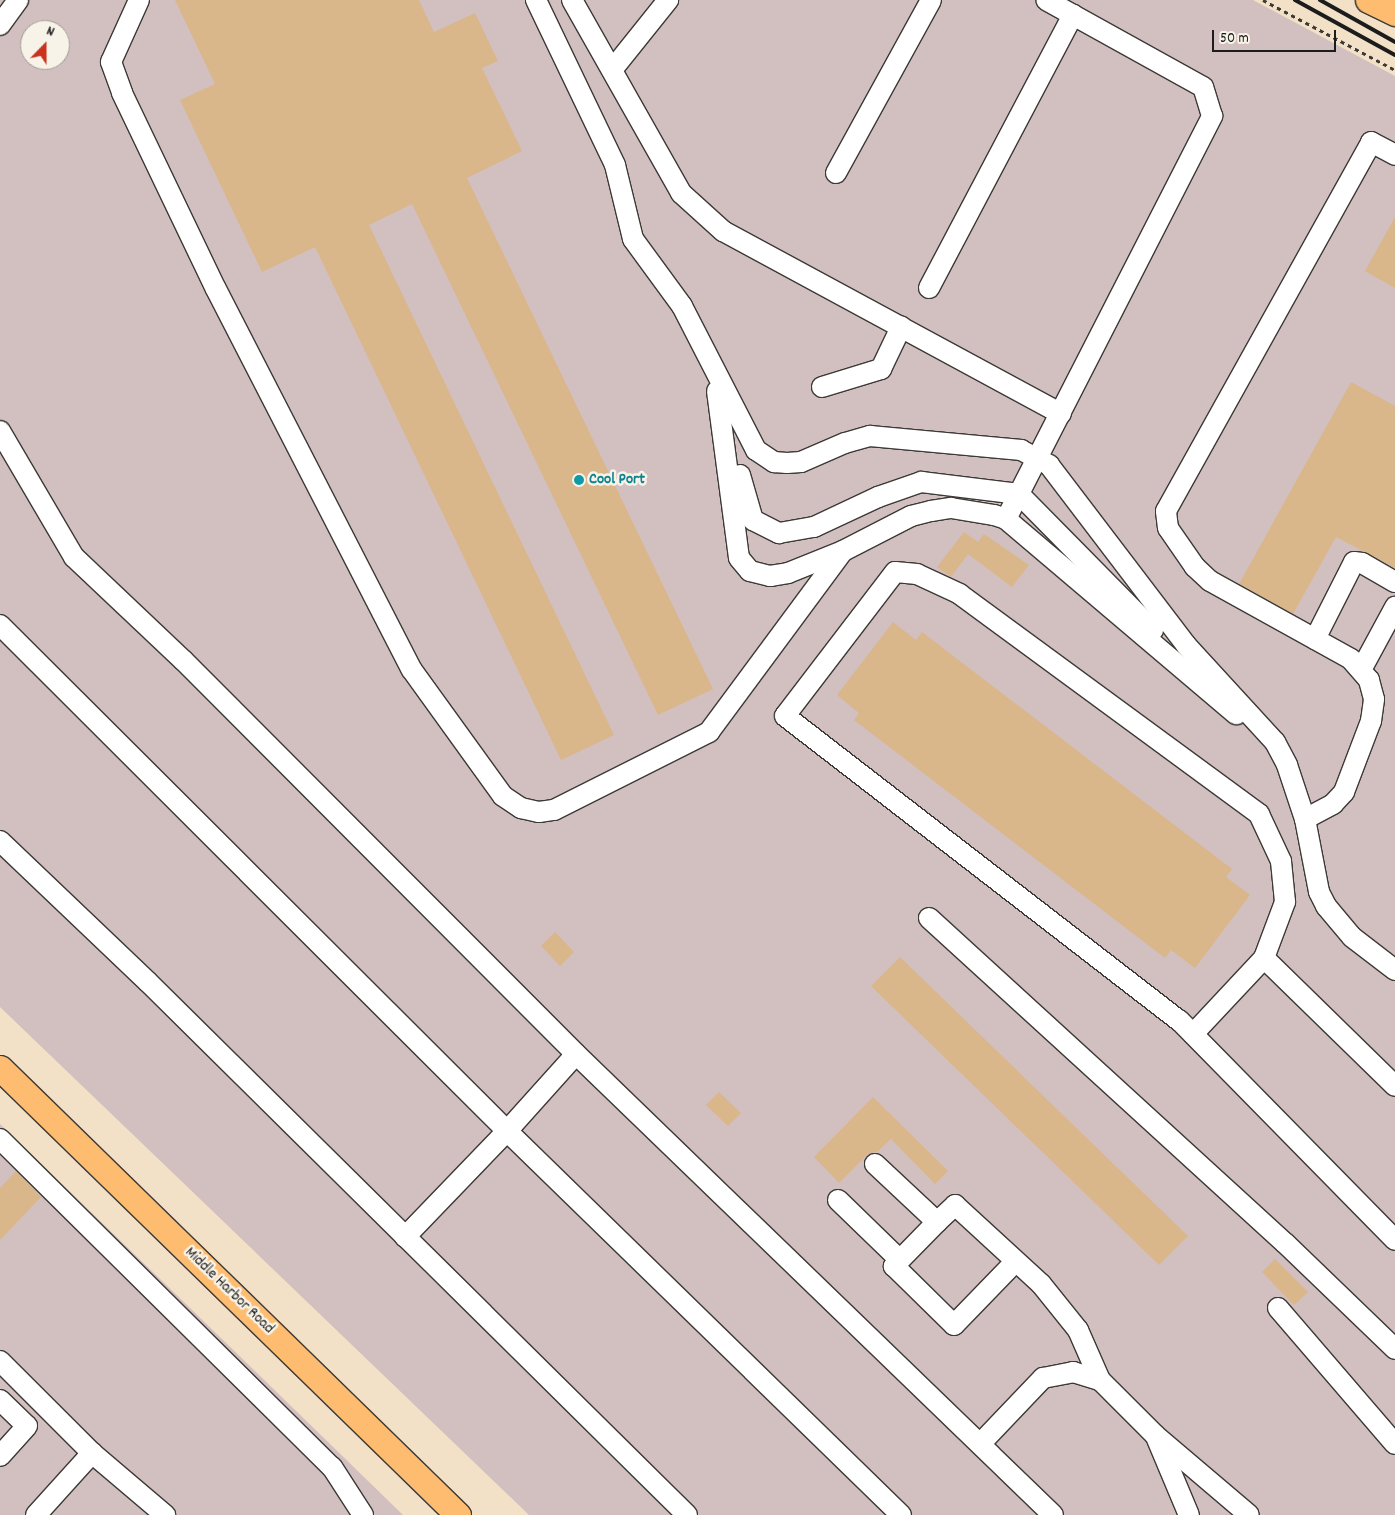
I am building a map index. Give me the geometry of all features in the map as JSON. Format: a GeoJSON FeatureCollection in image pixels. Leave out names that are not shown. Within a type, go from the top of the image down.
{"type":"FeatureCollection","features":[{"type":"Feature","properties":{"kind":"main road"},"geometry":{"type":"LineString","coordinates":[[1368,0],[1395,14]]}},
{"type":"Feature","properties":{"kind":"main road","name":"Middle Harbor Road"},"geometry":{"type":"LineString","coordinates":[[0,1068],[458,1515]]}},
{"type":"Feature","properties":{"kind":"lane"},"geometry":{"type":"LineString","coordinates":[[0,25],[18,0]]}},
{"type":"Feature","properties":{"kind":"lane"},"geometry":{"type":"LineString","coordinates":[[139,0],[111,62],[122,93],[216,289],[412,670],[503,796],[522,808],[539,812],[554,810],[709,732],[843,551]]}},
{"type":"Feature","properties":{"kind":"lane"},"geometry":{"type":"LineString","coordinates":[[536,0],[615,165],[633,239],[682,306],[749,441],[774,462],[801,462],[845,442],[870,436],[1022,450],[1039,457],[1068,485],[1186,645],[1262,726],[1287,765],[1306,819],[1319,892],[1326,906],[1352,937],[1395,970]]}},
{"type":"Feature","properties":{"kind":"lane"},"geometry":{"type":"LineString","coordinates":[[572,0],[681,193],[723,231],[1061,414]]}},
{"type":"Feature","properties":{"kind":"lane"},"geometry":{"type":"LineString","coordinates":[[612,70],[668,0]]}},
{"type":"Feature","properties":{"kind":"lane"},"geometry":{"type":"LineString","coordinates":[[836,173],[931,0]]}},
{"type":"Feature","properties":{"kind":"lane"},"geometry":{"type":"LineString","coordinates":[[1006,519],[1212,116],[1203,87],[1046,0]]}},
{"type":"Feature","properties":{"kind":"lane"},"geometry":{"type":"LineString","coordinates":[[928,288],[1073,15]]}},
{"type":"Feature","properties":{"kind":"lane"},"geometry":{"type":"LineString","coordinates":[[1306,819],[1340,798],[1368,730],[1374,699],[1369,680],[1351,659],[1210,581],[1195,567],[1168,528],[1166,511],[1371,142],[1395,155]]}},
{"type":"Feature","properties":{"kind":"lane"},"geometry":{"type":"LineString","coordinates":[[822,387],[881,369],[901,327]]}},
{"type":"Feature","properties":{"kind":"lane"},"geometry":{"type":"LineString","coordinates":[[705,350],[718,394],[739,558],[744,565],[759,575],[779,575],[843,551],[911,516],[931,511],[959,509],[1006,519],[1222,703],[1287,765]]}},
{"type":"Feature","properties":{"kind":"lane"},"geometry":{"type":"LineString","coordinates":[[731,407],[742,489],[750,516],[756,523],[772,531],[785,533],[814,526],[878,497],[920,482],[1019,494],[1141,619],[1170,641],[1186,645]]}},
{"type":"Feature","properties":{"kind":"lane"},"geometry":{"type":"LineString","coordinates":[[0,431],[74,557],[190,667],[576,1054],[981,1443],[1053,1515]]}},
{"type":"Feature","properties":{"kind":"lane"},"geometry":{"type":"LineString","coordinates":[[1315,639],[1354,562],[1362,563],[1395,582]]}},
{"type":"Feature","properties":{"kind":"lane"},"geometry":{"type":"LineString","coordinates":[[1194,1034],[1264,958],[1285,902],[1281,861],[1259,814],[960,594],[917,574],[895,572],[785,716],[1179,1020],[1395,1240]]}},
{"type":"Feature","properties":{"kind":"lane"},"geometry":{"type":"LineString","coordinates":[[1361,670],[1395,607]]}},
{"type":"Feature","properties":{"kind":"lane"},"geometry":{"type":"LineString","coordinates":[[0,625],[507,1132],[901,1515]]}},
{"type":"Feature","properties":{"kind":"lane"},"geometry":{"type":"LineString","coordinates":[[0,841],[686,1515]]}},
{"type":"Feature","properties":{"kind":"lane"},"geometry":{"type":"LineString","coordinates":[[929,918],[1284,1243],[1395,1349]]}},
{"type":"Feature","properties":{"kind":"lane"},"geometry":{"type":"LineString","coordinates":[[1264,958],[1395,1086]]}},
{"type":"Feature","properties":{"kind":"lane"},"geometry":{"type":"LineString","coordinates":[[405,1237],[507,1132],[576,1054]]}},
{"type":"Feature","properties":{"kind":"lane"},"geometry":{"type":"LineString","coordinates":[[0,1139],[332,1468],[363,1515]]}},
{"type":"Feature","properties":{"kind":"lane"},"geometry":{"type":"LineString","coordinates":[[876,1164],[937,1222]]}},
{"type":"Feature","properties":{"kind":"lane"},"geometry":{"type":"LineString","coordinates":[[838,1200],[900,1260]]}},
{"type":"Feature","properties":{"kind":"lane"},"geometry":{"type":"LineString","coordinates":[[1015,1262],[954,1325],[894,1266],[955,1205],[1041,1284],[1078,1330],[1100,1380],[1155,1435],[1249,1515]]}},
{"type":"Feature","properties":{"kind":"lane"},"geometry":{"type":"LineString","coordinates":[[1278,1308],[1395,1444]]}},
{"type":"Feature","properties":{"kind":"lane"},"geometry":{"type":"LineString","coordinates":[[0,1360],[92,1453],[165,1515]]}},
{"type":"Feature","properties":{"kind":"lane"},"geometry":{"type":"LineString","coordinates":[[981,1443],[1043,1378],[1073,1372],[1100,1380]]}},
{"type":"Feature","properties":{"kind":"lane"},"geometry":{"type":"LineString","coordinates":[[0,1400],[27,1426],[0,1456]]}},
{"type":"Feature","properties":{"kind":"lane"},"geometry":{"type":"LineString","coordinates":[[1155,1435],[1189,1515]]}},
{"type":"Feature","properties":{"kind":"lane"},"geometry":{"type":"LineString","coordinates":[[36,1515],[92,1453]]}},
{"type":"Feature","properties":{"kind":"path"},"geometry":{"type":"LineString","coordinates":[[1263,0],[1395,70]]}},
{"type":"Feature","properties":{"kind":"shaded area"},"geometry":{"type":"Polygon","coordinates":[[[0,0],[1253,0],[1395,76],[1395,1515],[529,1515],[0,1007],[0,0]]]}},
{"type":"Feature","properties":{"kind":"shaded area"},"geometry":{"type":"Polygon","coordinates":[[[0,1124],[221,1338],[403,1515],[0,1515],[0,1124]]]}},
{"type":"Feature","properties":{"kind":"building","name":"Cool Port"},"geometry":{"type":"Polygon","coordinates":[[[175,0],[419,0],[434,32],[475,13],[498,61],[482,68],[522,151],[467,178],[713,689],[658,715],[412,204],[369,225],[614,735],[561,760],[315,247],[262,272],[180,100],[215,84],[175,0]]]}},
{"type":"Feature","properties":{"kind":"building"},"geometry":{"type":"Polygon","coordinates":[[[1395,217],[1395,288],[1365,271],[1395,217]]]}},
{"type":"Feature","properties":{"kind":"building"},"geometry":{"type":"Polygon","coordinates":[[[1351,382],[1395,406],[1395,568],[1336,537],[1293,614],[1239,584],[1351,382]]]}},
{"type":"Feature","properties":{"kind":"building"},"geometry":{"type":"Polygon","coordinates":[[[964,532],[978,542],[984,534],[1029,565],[1012,587],[968,554],[951,577],[937,567],[964,532]]]}},
{"type":"Feature","properties":{"kind":"building"},"geometry":{"type":"Polygon","coordinates":[[[893,622],[916,640],[922,632],[1232,869],[1226,877],[1250,895],[1195,968],[1171,950],[1165,958],[854,720],[859,713],[837,695],[893,622]]]}},
{"type":"Feature","properties":{"kind":"building"},"geometry":{"type":"Polygon","coordinates":[[[555,932],[574,952],[560,966],[541,946],[555,932]]]}},
{"type":"Feature","properties":{"kind":"building"},"geometry":{"type":"Polygon","coordinates":[[[900,957],[1188,1236],[1159,1265],[871,986],[900,957]]]}},
{"type":"Feature","properties":{"kind":"building"},"geometry":{"type":"Polygon","coordinates":[[[719,1092],[741,1113],[728,1126],[706,1105],[719,1092]]]}},
{"type":"Feature","properties":{"kind":"building"},"geometry":{"type":"Polygon","coordinates":[[[873,1097],[948,1171],[935,1184],[891,1139],[877,1152],[869,1153],[839,1183],[814,1157],[873,1097]]]}},
{"type":"Feature","properties":{"kind":"building"},"geometry":{"type":"Polygon","coordinates":[[[16,1171],[41,1197],[0,1240],[0,1188],[16,1171]]]}},
{"type":"Feature","properties":{"kind":"building"},"geometry":{"type":"Polygon","coordinates":[[[1275,1259],[1308,1292],[1294,1305],[1262,1272],[1275,1259]]]}},
{"type":"Feature","properties":{"kind":"railway"},"geometry":{"type":"LineString","coordinates":[[1295,0],[1395,55]]}},
{"type":"Feature","properties":{"kind":"railway"},"geometry":{"type":"LineString","coordinates":[[1320,0],[1395,42]]}},
{"type":"Feature","properties":{"kind":"place","name":"Cool Port"},"geometry":{"type":"Point","coordinates":[579,480]}}]}
